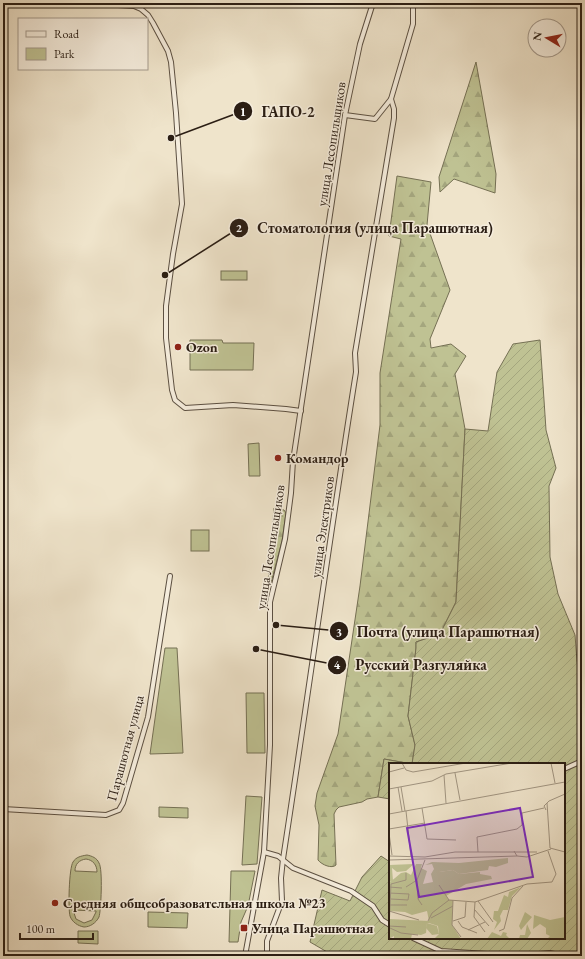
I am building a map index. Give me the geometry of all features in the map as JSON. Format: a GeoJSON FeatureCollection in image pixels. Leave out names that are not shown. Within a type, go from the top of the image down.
{"type":"FeatureCollection","features":[{"type":"Feature","properties":{"kind":"street"},"geometry":{"type":"LineString","coordinates":[[55,3],[134,6],[141,9],[151,19],[168,51],[171,62],[176,113],[182,204],[166,306],[166,328],[172,390],[175,400],[183,408],[233,404],[301,411]]}},
{"type":"Feature","properties":{"kind":"street","name":"улица Лесопильщиков"},"geometry":{"type":"LineString","coordinates":[[245,956],[264,852],[270,745],[270,602],[286,539],[292,493],[293,460],[345,115],[360,44],[373,3]]}},
{"type":"Feature","properties":{"kind":"street"},"geometry":{"type":"LineString","coordinates":[[345,115],[375,119],[391,100],[413,24],[413,3]]}},
{"type":"Feature","properties":{"kind":"street","name":"улица Электриков"},"geometry":{"type":"LineString","coordinates":[[267,956],[267,941],[282,902],[281,878],[283,860],[356,372],[355,353],[394,118],[394,109],[391,100]]}},
{"type":"Feature","properties":{"kind":"street","name":"Парашютная улица"},"geometry":{"type":"LineString","coordinates":[[3,809],[106,815],[119,810],[130,783],[148,717],[170,576]]}},
{"type":"Feature","properties":{"kind":"street"},"geometry":{"type":"LineString","coordinates":[[565,769],[582,761]]}},
{"type":"Feature","properties":{"kind":"street"},"geometry":{"type":"LineString","coordinates":[[264,852],[278,856],[292,868],[351,891],[373,906],[382,920],[389,924]]}},
{"type":"Feature","properties":{"kind":"street"},"geometry":{"type":"LineString","coordinates":[[415,939],[441,954],[518,956],[550,952],[563,956]]}},
{"type":"Feature","properties":{"kind":"green space"},"geometry":{"type":"Polygon","coordinates":[[[476,62],[496,174],[495,193],[454,179],[440,192],[439,177],[476,62]]]}},
{"type":"Feature","properties":{"kind":"green space"},"geometry":{"type":"Polygon","coordinates":[[[397,176],[431,182],[427,225],[450,290],[430,339],[431,348],[451,344],[466,356],[455,374],[465,429],[456,602],[440,634],[416,642],[408,716],[415,745],[412,763],[384,759],[378,797],[339,807],[336,810],[334,814],[336,865],[332,867],[324,865],[318,860],[319,825],[315,806],[317,793],[338,734],[360,586],[380,425],[380,373],[401,239],[389,236],[397,176]]]}},
{"type":"Feature","properties":{"kind":"green space"},"geometry":{"type":"Polygon","coordinates":[[[221,271],[247,271],[247,280],[221,280],[221,271]]]}},
{"type":"Feature","properties":{"kind":"green space"},"geometry":{"type":"Polygon","coordinates":[[[190,340],[222,340],[223,343],[254,343],[253,370],[190,370],[190,340]]]}},
{"type":"Feature","properties":{"kind":"green space"},"geometry":{"type":"Polygon","coordinates":[[[540,340],[546,430],[556,468],[549,486],[550,557],[558,594],[575,635],[577,661],[582,691],[582,956],[334,956],[310,942],[322,890],[350,901],[362,877],[381,856],[389,861],[389,939],[565,939],[565,763],[412,763],[415,745],[408,716],[416,642],[440,634],[456,602],[465,429],[488,431],[497,372],[513,344],[540,340]]]}},
{"type":"Feature","properties":{"kind":"green space"},"geometry":{"type":"Polygon","coordinates":[[[259,443],[260,476],[249,476],[248,444],[259,443]]]}},
{"type":"Feature","properties":{"kind":"green space"},"geometry":{"type":"Polygon","coordinates":[[[274,508],[284,510],[286,513],[282,541],[271,583],[268,582],[274,508]]]}},
{"type":"Feature","properties":{"kind":"green space"},"geometry":{"type":"Polygon","coordinates":[[[191,530],[209,530],[209,551],[191,551],[191,530]]]}},
{"type":"Feature","properties":{"kind":"green space"},"geometry":{"type":"Polygon","coordinates":[[[165,648],[177,648],[183,753],[150,754],[165,648]]]}},
{"type":"Feature","properties":{"kind":"green space"},"geometry":{"type":"Polygon","coordinates":[[[246,693],[264,693],[265,753],[247,753],[246,693]]]}},
{"type":"Feature","properties":{"kind":"green space"},"geometry":{"type":"Polygon","coordinates":[[[384,759],[406,763],[389,763],[389,799],[378,797],[384,759]]]}},
{"type":"Feature","properties":{"kind":"green space"},"geometry":{"type":"Polygon","coordinates":[[[246,796],[262,797],[257,864],[242,865],[246,796]]]}},
{"type":"Feature","properties":{"kind":"green space"},"geometry":{"type":"Polygon","coordinates":[[[159,807],[188,808],[188,818],[159,817],[159,807]]]}},
{"type":"Feature","properties":{"kind":"green space"},"geometry":{"type":"Polygon","coordinates":[[[87,855],[97,860],[99,863],[101,873],[101,890],[99,917],[93,924],[84,927],[72,920],[70,916],[69,897],[73,862],[81,856],[87,855]],[[81,860],[78,863],[75,871],[97,872],[94,863],[91,860],[81,860]],[[73,910],[76,919],[84,923],[92,920],[96,912],[96,911],[73,910]]]}},
{"type":"Feature","properties":{"kind":"green space"},"geometry":{"type":"Polygon","coordinates":[[[231,871],[255,871],[248,906],[241,922],[238,942],[229,942],[231,871]]]}},
{"type":"Feature","properties":{"kind":"green space"},"geometry":{"type":"Polygon","coordinates":[[[148,912],[188,913],[187,928],[148,927],[148,912]]]}},
{"type":"Feature","properties":{"kind":"green space"},"geometry":{"type":"Polygon","coordinates":[[[78,931],[98,931],[98,944],[78,943],[78,931]]]}},
{"type":"Feature","properties":{"kind":"place","name":"ГАПО-2"},"geometry":{"type":"Point","coordinates":[171,138]}},
{"type":"Feature","properties":{"kind":"place","name":"Стоматология (улица Парашютная)"},"geometry":{"type":"Point","coordinates":[165,275]}},
{"type":"Feature","properties":{"kind":"place","name":"Ozon"},"geometry":{"type":"Point","coordinates":[178,347]}},
{"type":"Feature","properties":{"kind":"place","name":"Командор"},"geometry":{"type":"Point","coordinates":[278,458]}},
{"type":"Feature","properties":{"kind":"place","name":"Почта (улица Парашютная)"},"geometry":{"type":"Point","coordinates":[276,625]}},
{"type":"Feature","properties":{"kind":"place","name":"Русский Разгуляйка"},"geometry":{"type":"Point","coordinates":[256,649]}},
{"type":"Feature","properties":{"kind":"place","name":"Средняя общеобразовательная школа №23"},"geometry":{"type":"Point","coordinates":[55,903]}},
{"type":"Feature","properties":{"kind":"place","name":"Улица Парашютная"},"geometry":{"type":"Point","coordinates":[244,928]}}]}
